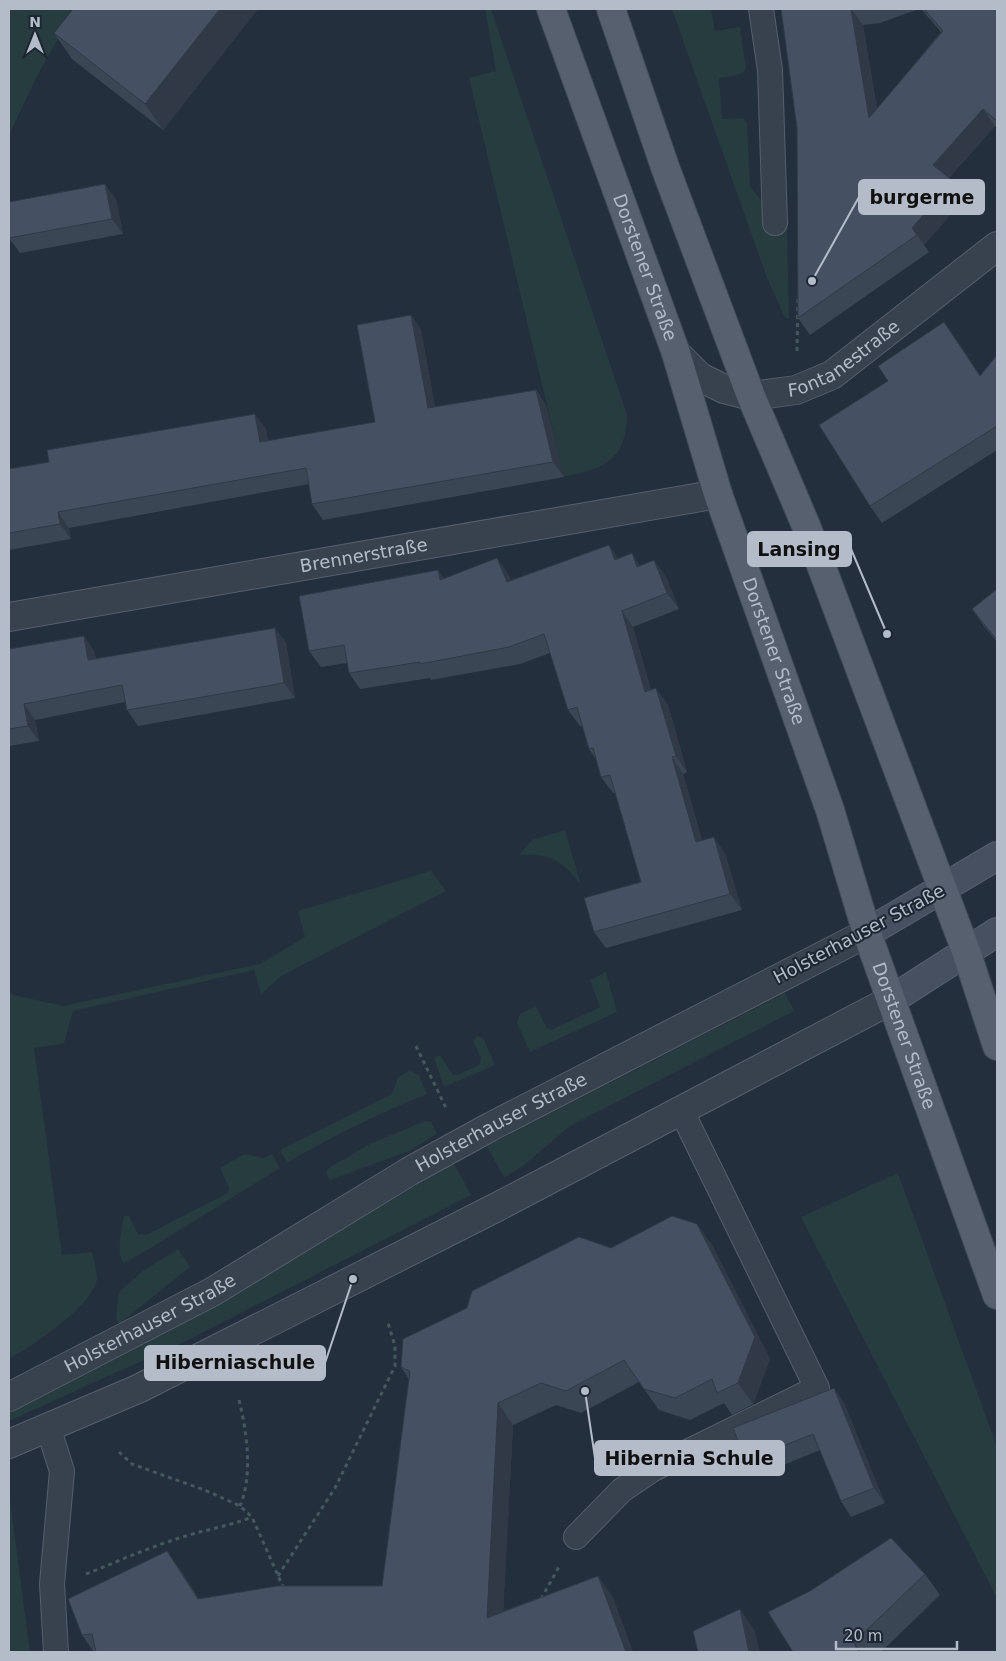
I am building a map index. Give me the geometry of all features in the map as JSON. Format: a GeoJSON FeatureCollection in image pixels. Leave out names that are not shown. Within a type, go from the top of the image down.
{"type":"FeatureCollection","features":[{"type":"Feature","properties":{"kind":"main road","name":"Dorstener Straße"},"geometry":{"type":"LineString","coordinates":[[552,9],[676,353],[718,494],[830,810],[867,933],[997,1295]]}},
{"type":"Feature","properties":{"kind":"main road"},"geometry":{"type":"LineString","coordinates":[[611,9],[665,167],[751,396],[807,528],[966,951],[997,1046]]}},
{"type":"Feature","properties":{"kind":"main road","name":"Holsterhauser Straße"},"geometry":{"type":"LineString","coordinates":[[867,933],[997,856]]}},
{"type":"Feature","properties":{"kind":"main road"},"geometry":{"type":"LineString","coordinates":[[890,1000],[997,932]]}},
{"type":"Feature","properties":{"kind":"street","name":"Fontanestraße"},"geometry":{"type":"LineString","coordinates":[[676,353],[700,377],[724,389],[751,396],[796,390],[832,374],[997,246]]}},
{"type":"Feature","properties":{"kind":"street","name":"Brennerstraße"},"geometry":{"type":"LineString","coordinates":[[9,617],[718,494]]}},
{"type":"Feature","properties":{"kind":"street","name":"Holsterhauser Straße"},"geometry":{"type":"LineString","coordinates":[[9,1397],[212,1292],[410,1171],[500,1122],[867,933]]}},
{"type":"Feature","properties":{"kind":"street"},"geometry":{"type":"LineString","coordinates":[[9,1444],[140,1388],[497,1207],[890,1000]]}},
{"type":"Feature","properties":{"kind":"lane"},"geometry":{"type":"LineString","coordinates":[[761,9],[770,70],[775,223]]}},
{"type":"Feature","properties":{"kind":"lane"},"geometry":{"type":"LineString","coordinates":[[576,1537],[622,1490],[653,1469],[817,1388],[681,1110]]}},
{"type":"Feature","properties":{"kind":"lane"},"geometry":{"type":"LineString","coordinates":[[48,1427],[62,1470],[52,1584],[56,1652]]}},
{"type":"Feature","properties":{"kind":"path"},"geometry":{"type":"LineString","coordinates":[[796,390],[798,291]]}},
{"type":"Feature","properties":{"kind":"path"},"geometry":{"type":"LineString","coordinates":[[416,1046],[450,1116]]}},
{"type":"Feature","properties":{"kind":"path"},"geometry":{"type":"LineString","coordinates":[[278,1576],[334,1488],[395,1366],[395,1346],[388,1323]]}},
{"type":"Feature","properties":{"kind":"path"},"geometry":{"type":"LineString","coordinates":[[239,1400],[245,1425],[247,1490],[240,1506]]}},
{"type":"Feature","properties":{"kind":"path"},"geometry":{"type":"LineString","coordinates":[[119,1452],[132,1464],[207,1491],[240,1506],[252,1517],[286,1592]]}},
{"type":"Feature","properties":{"kind":"path"},"geometry":{"type":"LineString","coordinates":[[52,1584],[81,1576],[151,1547],[188,1535],[232,1525],[252,1517]]}},
{"type":"Feature","properties":{"kind":"path"},"geometry":{"type":"LineString","coordinates":[[538,1604],[576,1537]]}},
{"type":"Feature","properties":{"kind":"green space"},"geometry":{"type":"Polygon","coordinates":[[[9,9],[75,9],[38,74],[9,135],[9,9]]]}},
{"type":"Feature","properties":{"kind":"green space"},"geometry":{"type":"Polygon","coordinates":[[[485,9],[491,9],[627,415],[626,431],[622,443],[610,460],[591,470],[564,477],[469,78],[496,71],[485,9]]]}},
{"type":"Feature","properties":{"kind":"green space"},"geometry":{"type":"Polygon","coordinates":[[[672,9],[711,9],[715,31],[740,27],[746,69],[741,74],[719,78],[722,119],[743,118],[747,122],[750,187],[762,201],[763,228],[787,227],[789,318],[785,318],[767,278],[672,9]]]}},
{"type":"Feature","properties":{"kind":"green space"},"geometry":{"type":"Polygon","coordinates":[[[565,830],[581,885],[568,869],[554,860],[539,855],[519,855],[532,840],[565,830]]]}},
{"type":"Feature","properties":{"kind":"green space"},"geometry":{"type":"Polygon","coordinates":[[[431,871],[446,891],[281,976],[261,994],[254,970],[73,1011],[64,1043],[34,1048],[62,1255],[92,1252],[97,1279],[85,1301],[74,1313],[32,1345],[9,1359],[9,994],[63,1006],[260,964],[305,937],[298,911],[431,871]]]}},
{"type":"Feature","properties":{"kind":"green space"},"geometry":{"type":"Polygon","coordinates":[[[606,972],[617,1012],[530,1052],[517,1023],[520,1014],[536,1006],[546,1027],[551,1030],[600,1007],[590,980],[606,972]]]}},
{"type":"Feature","properties":{"kind":"green space"},"geometry":{"type":"Polygon","coordinates":[[[785,993],[794,1011],[570,1126],[524,1165],[504,1178],[487,1146],[785,993]]]}},
{"type":"Feature","properties":{"kind":"green space"},"geometry":{"type":"Polygon","coordinates":[[[477,1036],[483,1038],[495,1065],[444,1087],[434,1058],[440,1055],[453,1075],[479,1065],[481,1058],[473,1041],[477,1036]]]}},
{"type":"Feature","properties":{"kind":"green space"},"geometry":{"type":"Polygon","coordinates":[[[409,1071],[419,1075],[427,1094],[356,1126],[287,1163],[280,1150],[392,1094],[398,1077],[409,1071]]]}},
{"type":"Feature","properties":{"kind":"green space"},"geometry":{"type":"Polygon","coordinates":[[[425,1121],[431,1122],[437,1134],[409,1151],[330,1180],[326,1174],[327,1170],[332,1166],[370,1144],[425,1121]]]}},
{"type":"Feature","properties":{"kind":"green space"},"geometry":{"type":"Polygon","coordinates":[[[245,1154],[264,1158],[272,1154],[280,1168],[124,1263],[121,1258],[120,1247],[124,1216],[129,1216],[138,1234],[146,1235],[228,1193],[229,1188],[220,1168],[245,1154]]]}},
{"type":"Feature","properties":{"kind":"green space"},"geometry":{"type":"Polygon","coordinates":[[[454,1163],[471,1195],[188,1340],[9,1421],[9,1410],[248,1285],[454,1163]]]}},
{"type":"Feature","properties":{"kind":"green space"},"geometry":{"type":"Polygon","coordinates":[[[898,1173],[997,1447],[997,1598],[801,1217],[898,1173]]]}},
{"type":"Feature","properties":{"kind":"green space"},"geometry":{"type":"Polygon","coordinates":[[[178,1249],[190,1267],[119,1324],[116,1319],[118,1296],[121,1290],[143,1271],[178,1249]]]}},
{"type":"Feature","properties":{"kind":"green space"},"geometry":{"type":"Polygon","coordinates":[[[10,1500],[30,1652],[9,1652],[10,1500]]]}},
{"type":"Feature","properties":{"kind":"building"},"geometry":{"type":"Polygon","coordinates":[[[73,9],[220,9],[145,104],[54,33],[73,9]]]}},
{"type":"Feature","properties":{"kind":"building"},"geometry":{"type":"Polygon","coordinates":[[[781,9],[851,9],[869,118],[943,31],[924,9],[997,9],[997,121],[983,109],[933,165],[953,181],[912,228],[917,235],[798,318],[797,128],[781,9]]]}},
{"type":"Feature","properties":{"kind":"building"},"geometry":{"type":"Polygon","coordinates":[[[105,184],[112,219],[9,238],[9,202],[105,184]]]}},
{"type":"Feature","properties":{"kind":"building"},"geometry":{"type":"Polygon","coordinates":[[[411,315],[428,408],[536,390],[553,462],[312,504],[306,468],[58,512],[60,524],[9,533],[9,469],[49,462],[47,450],[255,414],[260,442],[375,422],[357,325],[411,315]]]}},
{"type":"Feature","properties":{"kind":"building"},"geometry":{"type":"Polygon","coordinates":[[[944,322],[980,376],[997,355],[997,426],[870,506],[819,425],[888,381],[878,366],[944,322]]]}},
{"type":"Feature","properties":{"kind":"building"},"geometry":{"type":"Polygon","coordinates":[[[609,545],[615,560],[632,553],[637,567],[654,560],[667,593],[622,611],[645,692],[656,688],[676,756],[672,757],[696,842],[714,837],[730,894],[594,932],[584,898],[641,882],[610,775],[601,777],[593,748],[589,749],[577,707],[568,710],[544,634],[509,647],[420,664],[420,662],[349,673],[344,645],[309,651],[299,596],[438,570],[440,580],[497,558],[507,582],[609,545]]]}},
{"type":"Feature","properties":{"kind":"building"},"geometry":{"type":"Polygon","coordinates":[[[997,589],[997,640],[972,609],[997,589]]]}},
{"type":"Feature","properties":{"kind":"building"},"geometry":{"type":"Polygon","coordinates":[[[275,628],[284,683],[127,710],[122,685],[24,704],[28,726],[9,729],[9,649],[84,636],[88,660],[275,628]]]}},
{"type":"Feature","properties":{"kind":"building"},"geometry":{"type":"Polygon","coordinates":[[[672,1216],[697,1224],[755,1337],[738,1383],[717,1393],[712,1379],[675,1398],[644,1389],[624,1360],[566,1391],[541,1383],[498,1403],[487,1618],[598,1576],[626,1652],[96,1652],[92,1634],[82,1635],[68,1599],[167,1551],[198,1599],[277,1586],[382,1586],[410,1371],[401,1367],[403,1339],[467,1308],[472,1291],[579,1237],[611,1248],[672,1216]]]}},
{"type":"Feature","properties":{"kind":"building"},"geometry":{"type":"Polygon","coordinates":[[[834,1388],[874,1488],[841,1501],[813,1434],[746,1461],[733,1428],[834,1388]]]}},
{"type":"Feature","properties":{"kind":"building"},"geometry":{"type":"Polygon","coordinates":[[[891,1538],[925,1574],[854,1642],[858,1652],[793,1652],[768,1612],[810,1591],[891,1538]]]}},
{"type":"Feature","properties":{"kind":"building"},"geometry":{"type":"Polygon","coordinates":[[[740,1609],[749,1652],[698,1652],[693,1631],[740,1609]]]}},
{"type":"Feature","properties":{"kind":"place","name":"burgerme"},"geometry":{"type":"Point","coordinates":[812,281]}},
{"type":"Feature","properties":{"kind":"place","name":"Lansing"},"geometry":{"type":"Point","coordinates":[887,634]}},
{"type":"Feature","properties":{"kind":"place","name":"Hiberniaschule"},"geometry":{"type":"Point","coordinates":[353,1279]}},
{"type":"Feature","properties":{"kind":"place","name":"Hibernia Schule"},"geometry":{"type":"Point","coordinates":[585,1391]}}]}
